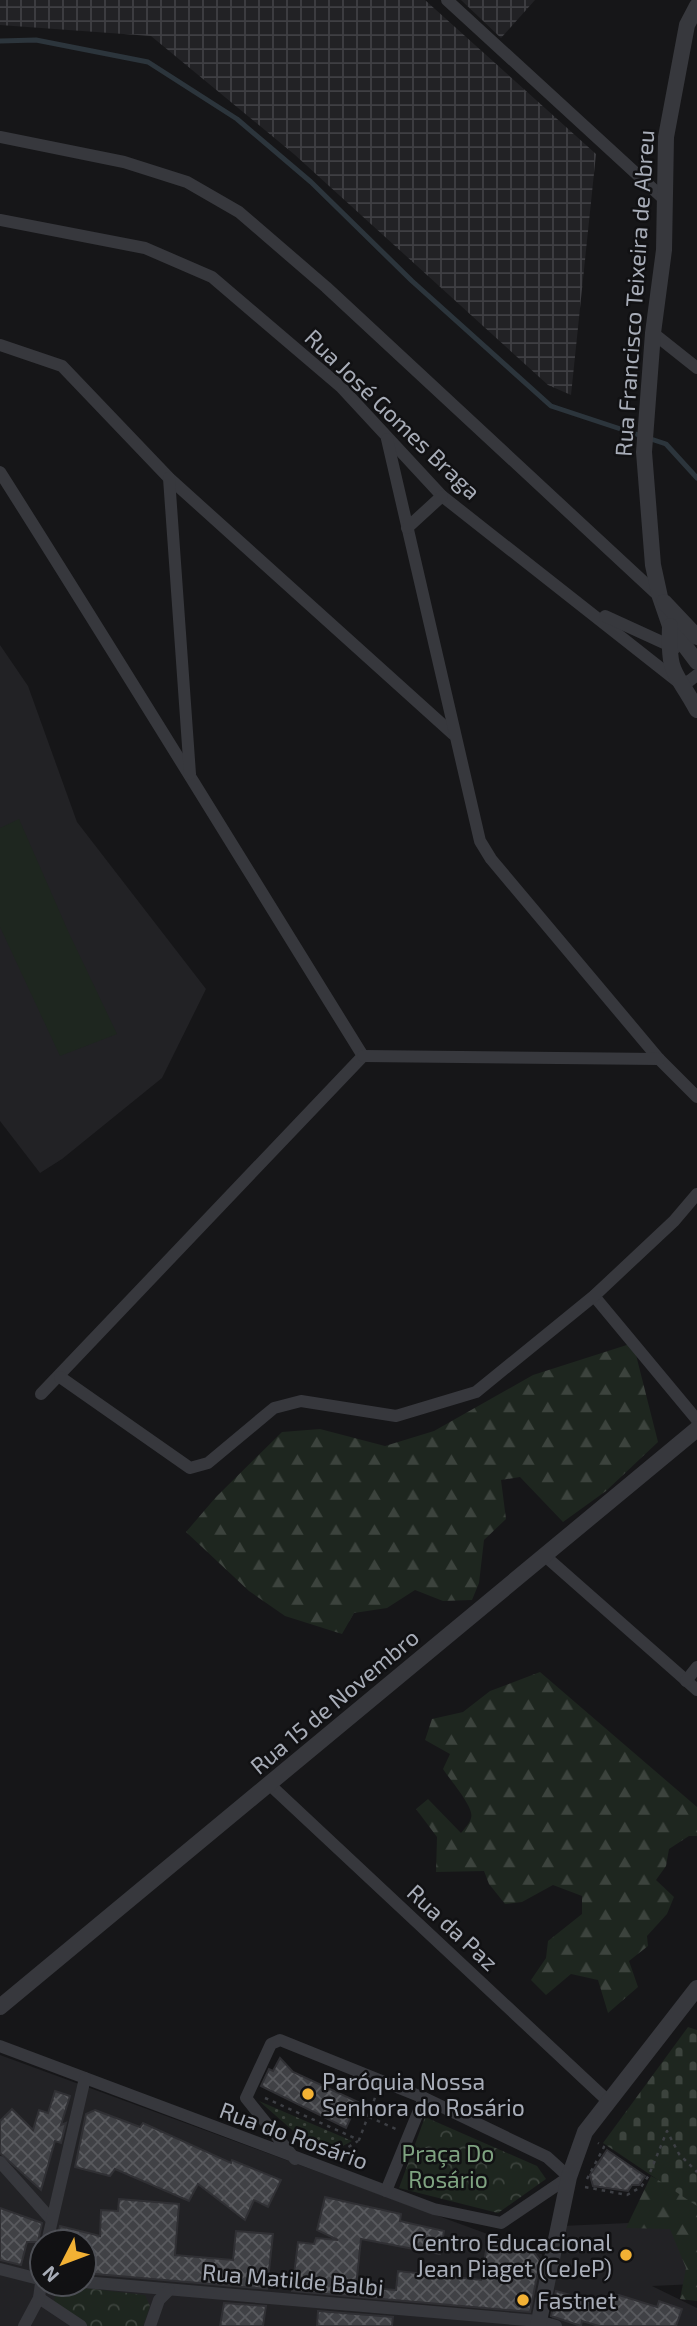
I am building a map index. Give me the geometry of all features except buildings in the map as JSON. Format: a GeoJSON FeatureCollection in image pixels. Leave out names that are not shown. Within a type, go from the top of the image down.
{"type":"FeatureCollection","features":[{"type":"Feature","properties":{"kind":"street"},"geometry":{"type":"LineString","coordinates":[[447,0],[665,200]]}},
{"type":"Feature","properties":{"kind":"street","name":"Rua Francisco Teixeira de Abreu"},"geometry":{"type":"LineString","coordinates":[[697,6],[687,25],[666,137],[664,250],[643,423],[653,565],[660,597],[670,626],[697,661]]}},
{"type":"Feature","properties":{"kind":"street"},"geometry":{"type":"LineString","coordinates":[[0,137],[137,166],[187,181],[239,212],[326,287],[660,597],[697,637]]}},
{"type":"Feature","properties":{"kind":"street","name":"Rua José Gomes Braga"},"geometry":{"type":"LineString","coordinates":[[0,220],[145,248],[212,277],[341,387],[442,496],[589,609]]}},
{"type":"Feature","properties":{"kind":"street"},"geometry":{"type":"LineString","coordinates":[[653,333],[697,368]]}},
{"type":"Feature","properties":{"kind":"street"},"geometry":{"type":"LineString","coordinates":[[0,345],[62,366],[169,478],[453,734]]}},
{"type":"Feature","properties":{"kind":"street"},"geometry":{"type":"LineString","coordinates":[[386,436],[453,734],[480,841],[491,859],[659,1059],[697,1097]]}},
{"type":"Feature","properties":{"kind":"street"},"geometry":{"type":"LineString","coordinates":[[0,472],[106,637],[190,778],[363,1056]]}},
{"type":"Feature","properties":{"kind":"street"},"geometry":{"type":"LineString","coordinates":[[169,478],[190,778]]}},
{"type":"Feature","properties":{"kind":"street"},"geometry":{"type":"LineString","coordinates":[[408,528],[442,496]]}},
{"type":"Feature","properties":{"kind":"street"},"geometry":{"type":"LineString","coordinates":[[589,609],[669,645],[697,661]]}},
{"type":"Feature","properties":{"kind":"street"},"geometry":{"type":"LineString","coordinates":[[589,609],[677,681],[697,710]]}},
{"type":"Feature","properties":{"kind":"street","name":"Rua Francisco Teixeira de Abreu"},"geometry":{"type":"LineString","coordinates":[[670,626],[669,663],[677,681]]}},
{"type":"Feature","properties":{"kind":"street"},"geometry":{"type":"LineString","coordinates":[[677,681],[688,682],[697,675]]}},
{"type":"Feature","properties":{"kind":"street"},"geometry":{"type":"LineString","coordinates":[[41,1394],[363,1056],[659,1059]]}},
{"type":"Feature","properties":{"kind":"street"},"geometry":{"type":"LineString","coordinates":[[60,1377],[190,1468],[208,1463],[274,1408],[301,1401],[396,1416],[475,1391],[594,1296],[674,1221],[697,1194]]}},
{"type":"Feature","properties":{"kind":"street"},"geometry":{"type":"LineString","coordinates":[[594,1296],[697,1420]]}},
{"type":"Feature","properties":{"kind":"street","name":"Rua 15 de Novembro"},"geometry":{"type":"LineString","coordinates":[[0,2007],[697,1429]]}},
{"type":"Feature","properties":{"kind":"street"},"geometry":{"type":"LineString","coordinates":[[545,1556],[697,1690]]}},
{"type":"Feature","properties":{"kind":"street"},"geometry":{"type":"LineString","coordinates":[[686,1681],[697,1667]]}},
{"type":"Feature","properties":{"kind":"street","name":"Rua da Paz"},"geometry":{"type":"LineString","coordinates":[[269,1784],[608,2101]]}},
{"type":"Feature","properties":{"kind":"street"},"geometry":{"type":"LineString","coordinates":[[538,2324],[569,2176],[585,2132],[697,1988]]}},
{"type":"Feature","properties":{"kind":"street"},"geometry":{"type":"LineString","coordinates":[[295,2160],[246,2098],[271,2044],[281,2040],[424,2098],[547,2158],[569,2176]]}},
{"type":"Feature","properties":{"kind":"street","name":"Rua do Rosário"},"geometry":{"type":"LineString","coordinates":[[0,2046],[295,2160],[434,2209],[501,2223],[569,2176]]}},
{"type":"Feature","properties":{"kind":"street"},"geometry":{"type":"LineString","coordinates":[[49,2228],[85,2078]]}},
{"type":"Feature","properties":{"kind":"street"},"geometry":{"type":"LineString","coordinates":[[386,2191],[424,2098]]}},
{"type":"Feature","properties":{"kind":"street"},"geometry":{"type":"LineString","coordinates":[[0,2162],[50,2218]]}},
{"type":"Feature","properties":{"kind":"street"},"geometry":{"type":"LineString","coordinates":[[0,2269],[28,2276]]}},
{"type":"Feature","properties":{"kind":"street","name":"Rua Matilde Balbi"},"geometry":{"type":"LineString","coordinates":[[98,2284],[556,2326]]}},
{"type":"Feature","properties":{"kind":"street"},"geometry":{"type":"LineString","coordinates":[[149,2326],[157,2299],[150,2288]]}},
{"type":"Feature","properties":{"kind":"street"},"geometry":{"type":"LineString","coordinates":[[149,2326],[159,2300],[169,2290]]}},
{"type":"Feature","properties":{"kind":"street"},"geometry":{"type":"LineString","coordinates":[[24,2326],[39,2298],[81,2326]]}},
{"type":"Feature","properties":{"kind":"path"},"geometry":{"type":"LineString","coordinates":[[329,2159],[359,2140],[378,2090]]}},
{"type":"Feature","properties":{"kind":"path"},"geometry":{"type":"LineString","coordinates":[[262,2097],[359,2140]]}},
{"type":"Feature","properties":{"kind":"path"},"geometry":{"type":"LineString","coordinates":[[369,2117],[409,2135]]}},
{"type":"Feature","properties":{"kind":"path"},"geometry":{"type":"LineString","coordinates":[[585,2132],[604,2147],[583,2186],[627,2195],[641,2187],[667,2131],[679,2154],[697,2172]]}},
{"type":"Feature","properties":{"kind":"shaded area"},"geometry":{"type":"Polygon","coordinates":[[[0,0],[425,0],[596,154],[571,395],[548,385],[295,155],[151,36],[0,25],[0,0]]]}},
{"type":"Feature","properties":{"kind":"shaded area"},"geometry":{"type":"Polygon","coordinates":[[[461,0],[535,0],[501,38],[461,0]]]}},
{"type":"Feature","properties":{"kind":"shaded area"},"geometry":{"type":"Polygon","coordinates":[[[0,645],[28,686],[77,822],[206,989],[162,1078],[62,1159],[40,1173],[0,1121],[0,645]]]}},
{"type":"Feature","properties":{"kind":"shaded area"},"geometry":{"type":"Polygon","coordinates":[[[0,2055],[542,2254],[537,2326],[0,2326],[0,2055]]]}},
{"type":"Feature","properties":{"kind":"shaded area","name":"Centro Educacional Jean Piaget (CeJeP)"},"geometry":{"type":"Polygon","coordinates":[[[694,2220],[697,2284],[652,2286],[697,2308],[697,2326],[551,2326],[554,2297],[550,2296],[561,2226],[694,2220]]]}},
{"type":"Feature","properties":{"kind":"green space"},"geometry":{"type":"Polygon","coordinates":[[[19,819],[117,1034],[60,1056],[0,927],[0,828],[19,819]]]}},
{"type":"Feature","properties":{"kind":"green space"},"geometry":{"type":"Polygon","coordinates":[[[633,1343],[658,1442],[606,1491],[563,1522],[520,1477],[501,1480],[506,1519],[484,1540],[479,1583],[472,1600],[443,1601],[415,1590],[387,1608],[354,1613],[342,1634],[285,1616],[249,1591],[186,1532],[216,1497],[282,1432],[320,1429],[385,1446],[434,1431],[533,1375],[633,1343]]]}},
{"type":"Feature","properties":{"kind":"green space"},"geometry":{"type":"Polygon","coordinates":[[[540,1672],[697,1807],[697,1836],[689,1836],[669,1849],[666,1866],[656,1880],[674,1897],[667,1914],[647,1936],[648,1946],[629,1961],[638,1987],[608,2013],[598,1980],[571,1974],[546,1995],[531,1980],[546,1958],[548,1941],[582,1914],[582,1896],[553,1885],[522,1902],[505,1904],[489,1884],[484,1871],[436,1872],[437,1837],[416,1809],[428,1799],[461,1833],[471,1818],[471,1813],[466,1801],[443,1769],[450,1754],[425,1740],[432,1719],[463,1712],[490,1691],[540,1672]]]}},
{"type":"Feature","properties":{"kind":"green space"},"geometry":{"type":"Polygon","coordinates":[[[688,2027],[697,2030],[697,2206],[603,2143],[688,2027]]]}},
{"type":"Feature","properties":{"kind":"green space"},"geometry":{"type":"Polygon","coordinates":[[[259,2101],[352,2141],[323,2157],[259,2101]]]}},
{"type":"Feature","properties":{"kind":"green space","name":"Praça Do Rosário"},"geometry":{"type":"Polygon","coordinates":[[[425,2117],[537,2166],[546,2179],[498,2213],[399,2188],[425,2117]]]}},
{"type":"Feature","properties":{"kind":"green space"},"geometry":{"type":"Polygon","coordinates":[[[651,2176],[697,2200],[697,2301],[680,2299],[686,2268],[670,2229],[626,2228],[651,2176]]]}},
{"type":"Feature","properties":{"kind":"green space"},"geometry":{"type":"Polygon","coordinates":[[[98,2290],[145,2295],[150,2306],[143,2326],[89,2326],[53,2304],[55,2298],[98,2298],[98,2290]]]}},
{"type":"Feature","properties":{"kind":"waterway"},"geometry":{"type":"LineString","coordinates":[[0,41],[36,40],[148,62],[237,119],[311,182],[412,281],[551,406],[666,444],[697,478]]}},
{"type":"Feature","properties":{"kind":"place","name":"Paróquia Nossa Senhora do Rosário"},"geometry":{"type":"Point","coordinates":[308,2094]}},
{"type":"Feature","properties":{"kind":"place","name":"Centro Educacional Jean Piaget (CeJeP)"},"geometry":{"type":"Point","coordinates":[626,2255]}},
{"type":"Feature","properties":{"kind":"place","name":"Fastnet"},"geometry":{"type":"Point","coordinates":[523,2300]}}]}
